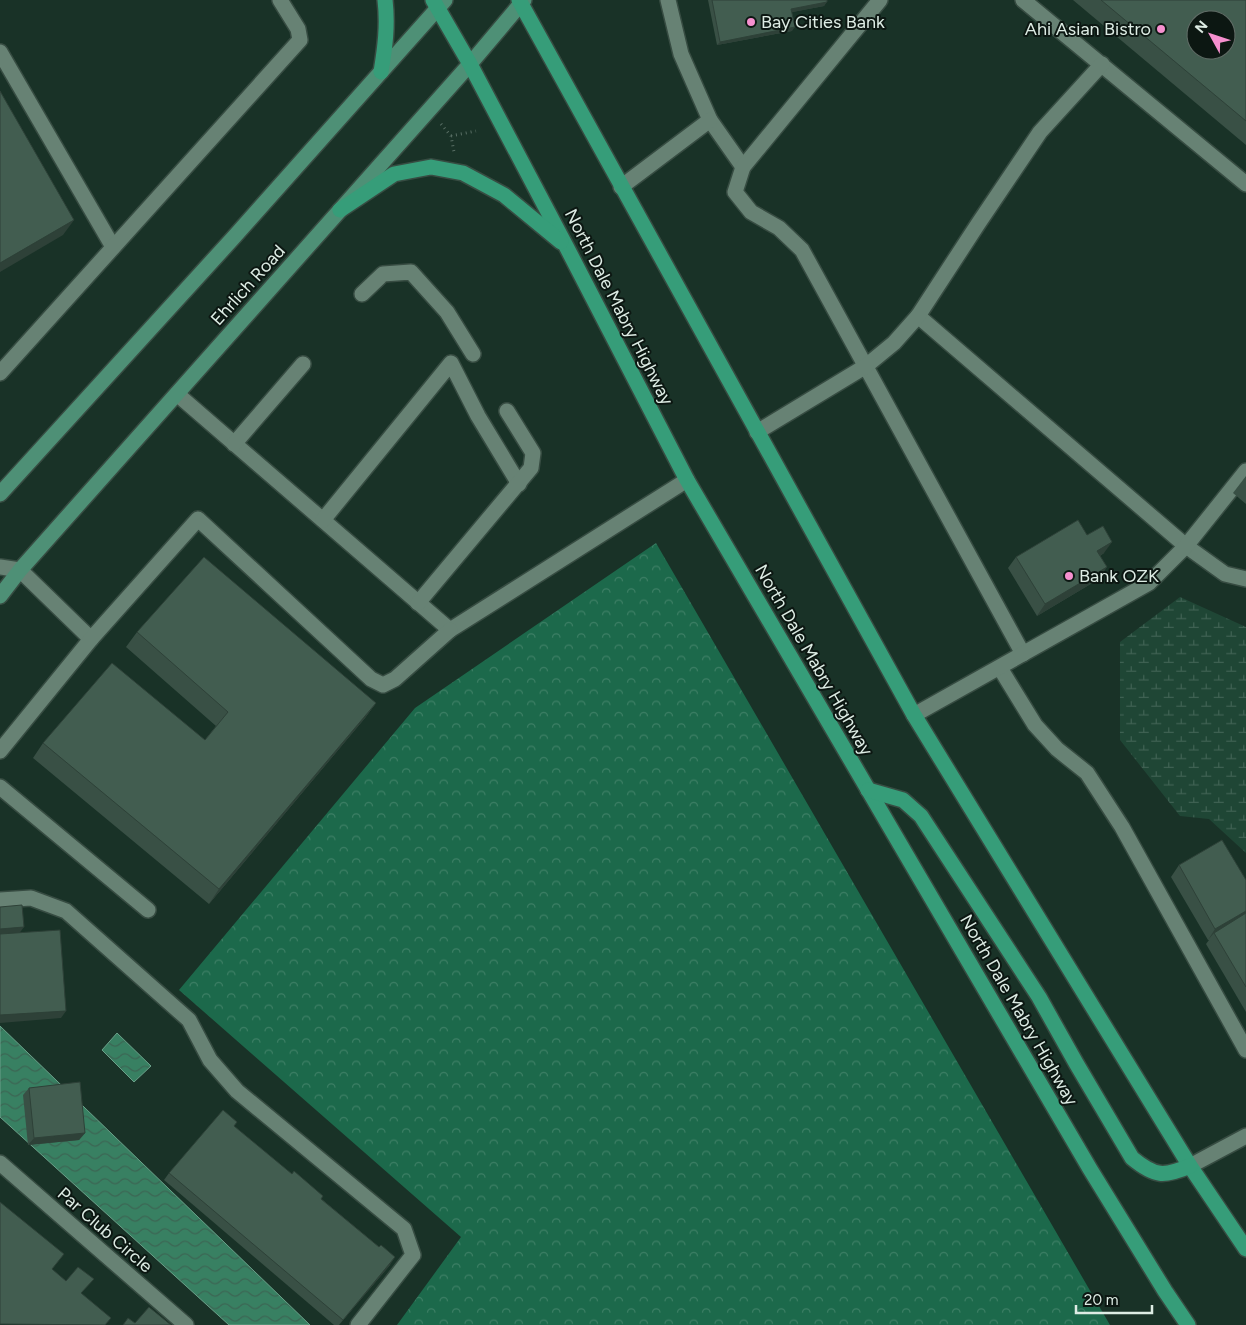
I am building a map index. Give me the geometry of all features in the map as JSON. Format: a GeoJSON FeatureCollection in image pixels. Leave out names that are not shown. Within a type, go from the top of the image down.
{"type":"FeatureCollection","features":[{"type":"Feature","properties":{"kind":"main road"},"geometry":{"type":"LineString","coordinates":[[381,72],[386,42],[387,18],[385,0]]}},
{"type":"Feature","properties":{"kind":"main road"},"geometry":{"type":"LineString","coordinates":[[521,1],[620,187],[914,715],[1190,1166],[1246,1249]]}},
{"type":"Feature","properties":{"kind":"main road","name":"Ehrlich Road"},"geometry":{"type":"LineString","coordinates":[[0,596],[20,570],[470,64],[521,1]]}},
{"type":"Feature","properties":{"kind":"main road"},"geometry":{"type":"LineString","coordinates":[[0,494],[234,237],[381,72],[439,3]]}},
{"type":"Feature","properties":{"kind":"main road","name":"North Dale Mabry Highway"},"geometry":{"type":"LineString","coordinates":[[439,3],[687,480],[1090,1169],[1188,1325]]}},
{"type":"Feature","properties":{"kind":"main road"},"geometry":{"type":"LineString","coordinates":[[340,210],[394,174],[431,166],[463,173],[504,195],[566,246]]}},
{"type":"Feature","properties":{"kind":"main road"},"geometry":{"type":"LineString","coordinates":[[868,790],[903,800],[921,816],[1040,997],[1132,1158],[1142,1166],[1162,1174],[1171,1174],[1190,1166]]}},
{"type":"Feature","properties":{"kind":"street"},"geometry":{"type":"LineString","coordinates":[[0,373],[300,40],[298,29],[280,0]]}},
{"type":"Feature","properties":{"kind":"street"},"geometry":{"type":"LineString","coordinates":[[668,0],[680,54],[710,120],[743,167]]}},
{"type":"Feature","properties":{"kind":"street"},"geometry":{"type":"LineString","coordinates":[[880,0],[743,167],[735,192],[751,212],[779,228],[802,250],[1023,654]]}},
{"type":"Feature","properties":{"kind":"street"},"geometry":{"type":"LineString","coordinates":[[1023,0],[1246,184]]}},
{"type":"Feature","properties":{"kind":"street"},"geometry":{"type":"LineString","coordinates":[[0,52],[112,247]]}},
{"type":"Feature","properties":{"kind":"street"},"geometry":{"type":"LineString","coordinates":[[757,432],[866,366],[894,343],[918,316],[1040,132],[1102,64]]}},
{"type":"Feature","properties":{"kind":"street"},"geometry":{"type":"LineString","coordinates":[[620,187],[710,120]]}},
{"type":"Feature","properties":{"kind":"street"},"geometry":{"type":"LineString","coordinates":[[362,294],[383,274],[410,272],[447,312],[473,354]]}},
{"type":"Feature","properties":{"kind":"street"},"geometry":{"type":"LineString","coordinates":[[918,316],[1186,546],[1225,574],[1246,578]]}},
{"type":"Feature","properties":{"kind":"street"},"geometry":{"type":"LineString","coordinates":[[323,520],[451,363],[478,416],[519,484]]}},
{"type":"Feature","properties":{"kind":"street"},"geometry":{"type":"LineString","coordinates":[[234,444],[303,364]]}},
{"type":"Feature","properties":{"kind":"street"},"geometry":{"type":"LineString","coordinates":[[177,394],[450,630]]}},
{"type":"Feature","properties":{"kind":"street"},"geometry":{"type":"LineString","coordinates":[[418,603],[532,468],[533,453],[507,411]]}},
{"type":"Feature","properties":{"kind":"street"},"geometry":{"type":"LineString","coordinates":[[914,715],[1149,583],[1186,546],[1246,471]]}},
{"type":"Feature","properties":{"kind":"street"},"geometry":{"type":"LineString","coordinates":[[0,751],[91,639],[198,519],[372,679],[383,684],[395,679],[450,630],[687,480]]}},
{"type":"Feature","properties":{"kind":"street"},"geometry":{"type":"LineString","coordinates":[[0,567],[20,570],[91,639]]}},
{"type":"Feature","properties":{"kind":"street"},"geometry":{"type":"LineString","coordinates":[[1000,668],[1035,725],[1057,748],[1087,773],[1122,827],[1246,1050]]}},
{"type":"Feature","properties":{"kind":"street"},"geometry":{"type":"LineString","coordinates":[[0,787],[148,910]]}},
{"type":"Feature","properties":{"kind":"street"},"geometry":{"type":"LineString","coordinates":[[0,900],[31,898],[66,911],[189,1020],[210,1060],[237,1091],[404,1229],[413,1255],[358,1325]]}},
{"type":"Feature","properties":{"kind":"street"},"geometry":{"type":"LineString","coordinates":[[1190,1166],[1246,1136]]}},
{"type":"Feature","properties":{"kind":"street","name":"Par Club Circle"},"geometry":{"type":"LineString","coordinates":[[0,1163],[186,1325]]}},
{"type":"Feature","properties":{"kind":"path"},"geometry":{"type":"LineString","coordinates":[[439,122],[450,136],[454,152]]}},
{"type":"Feature","properties":{"kind":"path"},"geometry":{"type":"LineString","coordinates":[[450,136],[476,131]]}},
{"type":"Feature","properties":{"kind":"green space"},"geometry":{"type":"Polygon","coordinates":[[[656,543],[1110,1325],[397,1325],[461,1237],[179,990],[415,708],[656,543]]]}},
{"type":"Feature","properties":{"kind":"green space"},"geometry":{"type":"Polygon","coordinates":[[[1180,597],[1246,627],[1246,853],[1209,819],[1180,816],[1120,740],[1120,642],[1180,597]]]}},
{"type":"Feature","properties":{"kind":"water"},"geometry":{"type":"Polygon","coordinates":[[[0,1026],[310,1325],[229,1325],[0,1117],[0,1026]]]}},
{"type":"Feature","properties":{"kind":"water"},"geometry":{"type":"Polygon","coordinates":[[[117,1033],[151,1066],[134,1082],[102,1050],[117,1033]]]}},
{"type":"Feature","properties":{"kind":"building","name":"Bay Cities Bank"},"geometry":{"type":"Polygon","coordinates":[[[712,0],[827,0],[827,2],[791,9],[795,27],[720,42],[712,0]]]}},
{"type":"Feature","properties":{"kind":"building"},"geometry":{"type":"Polygon","coordinates":[[[1101,0],[1246,0],[1246,121],[1101,0]]]}},
{"type":"Feature","properties":{"kind":"building"},"geometry":{"type":"Polygon","coordinates":[[[0,91],[74,220],[0,263],[0,91]]]}},
{"type":"Feature","properties":{"kind":"building"},"geometry":{"type":"Polygon","coordinates":[[[1078,520],[1087,535],[1103,526],[1112,542],[1097,551],[1107,567],[1045,604],[1016,557],[1078,520]]]}},
{"type":"Feature","properties":{"kind":"building"},"geometry":{"type":"Polygon","coordinates":[[[204,557],[376,703],[219,889],[43,743],[112,663],[205,740],[228,712],[137,632],[204,557]]]}},
{"type":"Feature","properties":{"kind":"building"},"geometry":{"type":"Polygon","coordinates":[[[1222,840],[1246,880],[1246,911],[1215,929],[1179,865],[1222,840]]]}},
{"type":"Feature","properties":{"kind":"building"},"geometry":{"type":"Polygon","coordinates":[[[22,905],[24,927],[0,929],[0,907],[22,905]]]}},
{"type":"Feature","properties":{"kind":"building"},"geometry":{"type":"Polygon","coordinates":[[[1246,913],[1246,987],[1214,933],[1246,913]]]}},
{"type":"Feature","properties":{"kind":"building"},"geometry":{"type":"Polygon","coordinates":[[[60,930],[66,1011],[0,1015],[0,934],[60,930]]]}},
{"type":"Feature","properties":{"kind":"building"},"geometry":{"type":"Polygon","coordinates":[[[80,1082],[85,1133],[34,1138],[29,1088],[80,1082]]]}},
{"type":"Feature","properties":{"kind":"building"},"geometry":{"type":"Polygon","coordinates":[[[223,1110],[237,1122],[234,1126],[292,1174],[294,1171],[323,1196],[321,1199],[379,1247],[381,1245],[395,1257],[343,1320],[169,1173],[223,1110]]]}},
{"type":"Feature","properties":{"kind":"building"},"geometry":{"type":"Polygon","coordinates":[[[0,1202],[64,1254],[52,1269],[66,1281],[78,1267],[94,1279],[81,1293],[111,1318],[105,1325],[0,1324],[0,1202]]]}},
{"type":"Feature","properties":{"kind":"building"},"geometry":{"type":"Polygon","coordinates":[[[149,1307],[171,1325],[123,1325],[128,1318],[135,1323],[149,1307]]]}},
{"type":"Feature","properties":{"kind":"place","name":"Bay Cities Bank"},"geometry":{"type":"Point","coordinates":[751,22]}},
{"type":"Feature","properties":{"kind":"place","name":"Ahi Asian Bistro"},"geometry":{"type":"Point","coordinates":[1161,29]}},
{"type":"Feature","properties":{"kind":"place","name":"Bank OZK"},"geometry":{"type":"Point","coordinates":[1069,576]}}]}
